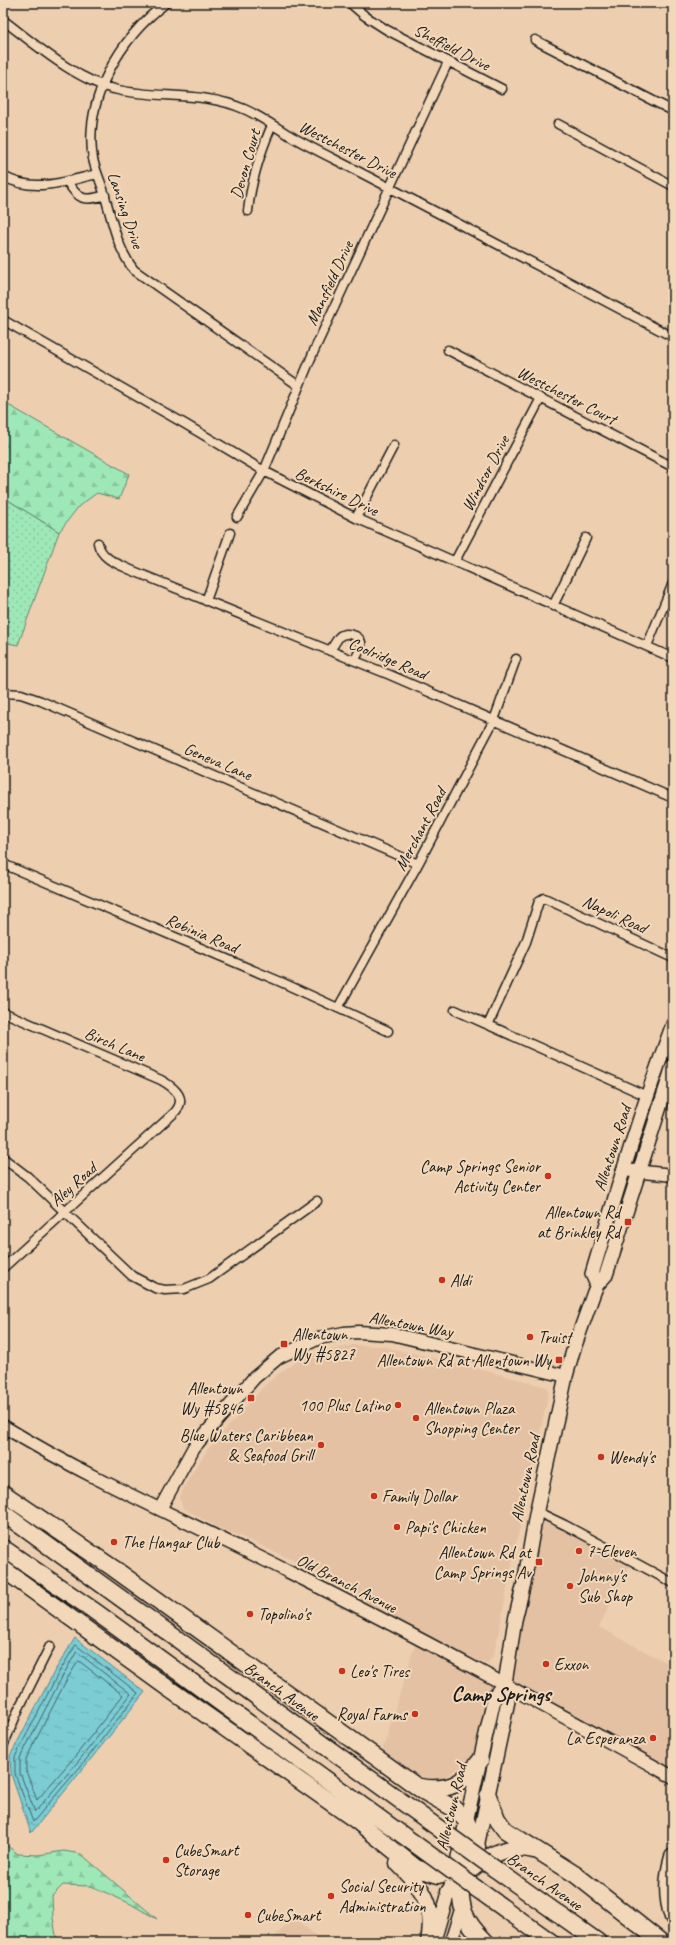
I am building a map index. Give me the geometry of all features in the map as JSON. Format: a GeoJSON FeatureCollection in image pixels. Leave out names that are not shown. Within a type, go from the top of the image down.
{"type":"FeatureCollection","features":[{"type":"Feature","properties":{"kind":"highway"},"geometry":{"type":"LineString","coordinates":[[3,1493],[113,1568],[415,1786],[453,1808],[466,1820],[477,1847],[468,1863],[460,1869],[449,1892]]}},
{"type":"Feature","properties":{"kind":"highway","name":"Branch Avenue"},"geometry":{"type":"LineString","coordinates":[[3,1513],[598,1942]]}},
{"type":"Feature","properties":{"kind":"highway"},"geometry":{"type":"LineString","coordinates":[[3,1548],[93,1610],[551,1942]]}},
{"type":"Feature","properties":{"kind":"highway"},"geometry":{"type":"LineString","coordinates":[[3,1569],[165,1686],[338,1807],[416,1868],[438,1875],[460,1869],[511,1849],[526,1848],[540,1852]]}},
{"type":"Feature","properties":{"kind":"highway"},"geometry":{"type":"LineString","coordinates":[[415,1786],[438,1789],[449,1787],[471,1774],[480,1761]]}},
{"type":"Feature","properties":{"kind":"highway"},"geometry":{"type":"LineString","coordinates":[[488,1796],[497,1819],[505,1830],[593,1887],[661,1942]]}},
{"type":"Feature","properties":{"kind":"highway"},"geometry":{"type":"LineString","coordinates":[[338,1807],[385,1850],[420,1889],[431,1910],[432,1924],[429,1942]]}},
{"type":"Feature","properties":{"kind":"highway"},"geometry":{"type":"LineString","coordinates":[[673,1857],[668,1883],[673,1918]]}},
{"type":"Feature","properties":{"kind":"highway"},"geometry":{"type":"LineString","coordinates":[[460,1869],[462,1906],[468,1923],[486,1942]]}},
{"type":"Feature","properties":{"kind":"main road","name":"Allentown Road"},"geometry":{"type":"LineString","coordinates":[[597,1285],[592,1274],[622,1170],[673,1024]]}},
{"type":"Feature","properties":{"kind":"main road","name":"Allentown Road"},"geometry":{"type":"LineString","coordinates":[[477,1847],[508,1701],[505,1683],[515,1620],[524,1583],[536,1514],[566,1376],[573,1351],[597,1285],[606,1275],[673,1066]]}},
{"type":"Feature","properties":{"kind":"main road"},"geometry":{"type":"LineString","coordinates":[[622,1170],[673,1174]]}},
{"type":"Feature","properties":{"kind":"main road","name":"Allentown Way"},"geometry":{"type":"LineString","coordinates":[[160,1508],[194,1447],[254,1378],[279,1357],[320,1338],[335,1334],[358,1332],[392,1334],[566,1376]]}},
{"type":"Feature","properties":{"kind":"main road","name":"Old Branch Avenue"},"geometry":{"type":"LineString","coordinates":[[3,1426],[67,1463],[287,1571],[505,1683],[673,1777]]}},
{"type":"Feature","properties":{"kind":"main road","name":"Allentown Road"},"geometry":{"type":"LineString","coordinates":[[460,1869],[466,1820],[495,1695],[505,1683]]}},
{"type":"Feature","properties":{"kind":"main road"},"geometry":{"type":"LineString","coordinates":[[434,1942],[449,1892]]}},
{"type":"Feature","properties":{"kind":"main road"},"geometry":{"type":"LineString","coordinates":[[451,1942],[462,1906]]}},
{"type":"Feature","properties":{"kind":"street","name":"Lansing Drive"},"geometry":{"type":"LineString","coordinates":[[166,3],[137,30],[110,69],[102,86],[96,105],[92,133],[93,159],[120,246],[134,270],[299,386]]}},
{"type":"Feature","properties":{"kind":"street","name":"Sheffield Drive"},"geometry":{"type":"LineString","coordinates":[[350,3],[365,16],[387,30],[502,89]]}},
{"type":"Feature","properties":{"kind":"street","name":"Westchester Drive"},"geometry":{"type":"LineString","coordinates":[[3,20],[75,72],[102,86],[142,94],[209,97],[245,109],[314,150],[390,187],[673,337]]}},
{"type":"Feature","properties":{"kind":"street"},"geometry":{"type":"LineString","coordinates":[[535,40],[673,111]]}},
{"type":"Feature","properties":{"kind":"street","name":"Mansfield Drive"},"geometry":{"type":"LineString","coordinates":[[238,517],[264,472],[299,386],[448,62]]}},
{"type":"Feature","properties":{"kind":"street"},"geometry":{"type":"LineString","coordinates":[[558,124],[673,186]]}},
{"type":"Feature","properties":{"kind":"street","name":"Devon Court"},"geometry":{"type":"LineString","coordinates":[[248,211],[251,184],[256,166],[272,125]]}},
{"type":"Feature","properties":{"kind":"street"},"geometry":{"type":"LineString","coordinates":[[3,176],[21,184],[36,186],[97,174]]}},
{"type":"Feature","properties":{"kind":"street"},"geometry":{"type":"LineString","coordinates":[[67,181],[76,195],[82,198],[91,199],[105,195]]}},
{"type":"Feature","properties":{"kind":"street","name":"Berkshire Drive"},"geometry":{"type":"LineString","coordinates":[[3,320],[185,424],[264,472],[356,518],[673,658]]}},
{"type":"Feature","properties":{"kind":"street","name":"Westchester Court"},"geometry":{"type":"LineString","coordinates":[[448,350],[673,467]]}},
{"type":"Feature","properties":{"kind":"street","name":"Windsor Drive"},"geometry":{"type":"LineString","coordinates":[[455,562],[541,398]]}},
{"type":"Feature","properties":{"kind":"street"},"geometry":{"type":"LineString","coordinates":[[356,518],[394,445]]}},
{"type":"Feature","properties":{"kind":"street"},"geometry":{"type":"LineString","coordinates":[[206,601],[230,533]]}},
{"type":"Feature","properties":{"kind":"street"},"geometry":{"type":"LineString","coordinates":[[554,606],[586,538]]}},
{"type":"Feature","properties":{"kind":"street","name":"Coolridge Road"},"geometry":{"type":"LineString","coordinates":[[98,543],[102,553],[109,560],[206,601],[355,660],[673,798]]}},
{"type":"Feature","properties":{"kind":"street"},"geometry":{"type":"LineString","coordinates":[[647,646],[673,583]]}},
{"type":"Feature","properties":{"kind":"street"},"geometry":{"type":"LineString","coordinates":[[330,650],[339,637],[344,634],[350,634],[358,638],[361,642],[361,647],[355,660]]}},
{"type":"Feature","properties":{"kind":"street","name":"Merchant Road"},"geometry":{"type":"LineString","coordinates":[[338,1008],[418,864],[494,720],[516,658]]}},
{"type":"Feature","properties":{"kind":"street","name":"Geneva Lane"},"geometry":{"type":"LineString","coordinates":[[3,693],[21,694],[41,701],[418,864]]}},
{"type":"Feature","properties":{"kind":"street","name":"Robinia Road"},"geometry":{"type":"LineString","coordinates":[[3,864],[338,1008],[388,1032]]}},
{"type":"Feature","properties":{"kind":"street","name":"Napoli Road"},"geometry":{"type":"LineString","coordinates":[[488,1025],[526,942],[539,902],[544,898],[673,958]]}},
{"type":"Feature","properties":{"kind":"street"},"geometry":{"type":"LineString","coordinates":[[455,1010],[647,1096]]}},
{"type":"Feature","properties":{"kind":"street","name":"Birch Lane"},"geometry":{"type":"LineString","coordinates":[[3,1012],[131,1066],[171,1086],[179,1096],[180,1106],[164,1123]]}},
{"type":"Feature","properties":{"kind":"street","name":"Aley Road"},"geometry":{"type":"LineString","coordinates":[[3,1268],[164,1123]]}},
{"type":"Feature","properties":{"kind":"street"},"geometry":{"type":"LineString","coordinates":[[3,1158],[28,1177],[64,1213],[132,1276],[156,1288],[165,1290],[176,1291],[197,1285],[209,1279],[317,1201]]}},
{"type":"Feature","properties":{"kind":"street"},"geometry":{"type":"LineString","coordinates":[[536,1514],[542,1514],[565,1524],[673,1583]]}},
{"type":"Feature","properties":{"kind":"street"},"geometry":{"type":"LineString","coordinates":[[3,1746],[20,1706],[50,1646]]}},
{"type":"Feature","properties":{"kind":"shaded area"},"geometry":{"type":"Polygon","coordinates":[[[353,1345],[381,1346],[476,1368],[547,1387],[549,1391],[524,1505],[494,1655],[487,1664],[452,1650],[364,1604],[359,1594],[305,1566],[215,1526],[183,1508],[179,1497],[190,1476],[208,1449],[267,1383],[288,1367],[307,1356],[353,1345]]]}},
{"type":"Feature","properties":{"kind":"shaded area"},"geometry":{"type":"Polygon","coordinates":[[[551,1520],[630,1564],[599,1627],[673,1666],[673,1765],[671,1769],[512,1682],[541,1524],[551,1520]]]}},
{"type":"Feature","properties":{"kind":"shaded area"},"geometry":{"type":"Polygon","coordinates":[[[416,1641],[493,1686],[476,1755],[444,1778],[436,1781],[424,1780],[407,1772],[381,1755],[416,1641]]]}},
{"type":"Feature","properties":{"kind":"shaded area"},"geometry":{"type":"Polygon","coordinates":[[[294,1916],[322,1942],[270,1942],[294,1916]]]}},
{"type":"Feature","properties":{"kind":"green space"},"geometry":{"type":"Polygon","coordinates":[[[3,402],[129,474],[119,499],[97,493],[79,506],[59,532],[3,497],[3,402]]]}},
{"type":"Feature","properties":{"kind":"green space"},"geometry":{"type":"Polygon","coordinates":[[[3,497],[59,532],[18,645],[3,642],[3,497]]]}},
{"type":"Feature","properties":{"kind":"green space"},"geometry":{"type":"Polygon","coordinates":[[[3,1843],[18,1854],[38,1855],[64,1851],[81,1854],[157,1919],[129,1903],[91,1886],[63,1885],[52,1896],[53,1918],[57,1942],[3,1942],[3,1843]]]}},
{"type":"Feature","properties":{"kind":"water"},"geometry":{"type":"Polygon","coordinates":[[[75,1638],[145,1692],[31,1833],[11,1774],[10,1756],[54,1672],[75,1638]]]}},
{"type":"Feature","properties":{"kind":"place","name":"Camp Springs Senior Activity Center"},"geometry":{"type":"Point","coordinates":[548,1176]}},
{"type":"Feature","properties":{"kind":"place","name":"Allentown Rd at Brinkley Rd"},"geometry":{"type":"Point","coordinates":[628,1222]}},
{"type":"Feature","properties":{"kind":"place","name":"Aldi"},"geometry":{"type":"Point","coordinates":[442,1280]}},
{"type":"Feature","properties":{"kind":"place","name":"Truist"},"geometry":{"type":"Point","coordinates":[530,1337]}},
{"type":"Feature","properties":{"kind":"place","name":"Allentown Wy #5827"},"geometry":{"type":"Point","coordinates":[284,1344]}},
{"type":"Feature","properties":{"kind":"place","name":"Allentown Rd at Allentown Wy"},"geometry":{"type":"Point","coordinates":[559,1360]}},
{"type":"Feature","properties":{"kind":"place","name":"Allentown Wy #5846"},"geometry":{"type":"Point","coordinates":[251,1398]}},
{"type":"Feature","properties":{"kind":"place","name":"100 Plus Latino"},"geometry":{"type":"Point","coordinates":[398,1405]}},
{"type":"Feature","properties":{"kind":"place","name":"Allentown Plaza Shopping Center"},"geometry":{"type":"Point","coordinates":[416,1418]}},
{"type":"Feature","properties":{"kind":"place","name":"Blue Waters Caribbean & Seafood Grill"},"geometry":{"type":"Point","coordinates":[321,1445]}},
{"type":"Feature","properties":{"kind":"place","name":"Wendy's"},"geometry":{"type":"Point","coordinates":[601,1457]}},
{"type":"Feature","properties":{"kind":"place","name":"Family Dollar"},"geometry":{"type":"Point","coordinates":[374,1496]}},
{"type":"Feature","properties":{"kind":"place","name":"Papi's Chicken"},"geometry":{"type":"Point","coordinates":[397,1527]}},
{"type":"Feature","properties":{"kind":"place","name":"The Hangar Club"},"geometry":{"type":"Point","coordinates":[114,1542]}},
{"type":"Feature","properties":{"kind":"place","name":"7-Eleven"},"geometry":{"type":"Point","coordinates":[579,1551]}},
{"type":"Feature","properties":{"kind":"place","name":"Allentown Rd at Camp Springs Av"},"geometry":{"type":"Point","coordinates":[539,1562]}},
{"type":"Feature","properties":{"kind":"place","name":"Johnny's Sub Shop"},"geometry":{"type":"Point","coordinates":[570,1586]}},
{"type":"Feature","properties":{"kind":"place","name":"Topolino's"},"geometry":{"type":"Point","coordinates":[250,1614]}},
{"type":"Feature","properties":{"kind":"place","name":"Exxon"},"geometry":{"type":"Point","coordinates":[546,1664]}},
{"type":"Feature","properties":{"kind":"place","name":"Leo's Tires"},"geometry":{"type":"Point","coordinates":[342,1671]}},
{"type":"Feature","properties":{"kind":"place","name":"Royal Farms"},"geometry":{"type":"Point","coordinates":[415,1714]}},
{"type":"Feature","properties":{"kind":"place","name":"La Esperanza"},"geometry":{"type":"Point","coordinates":[653,1738]}},
{"type":"Feature","properties":{"kind":"place","name":"CubeSmart Storage"},"geometry":{"type":"Point","coordinates":[166,1860]}},
{"type":"Feature","properties":{"kind":"place","name":"Social Security Administration"},"geometry":{"type":"Point","coordinates":[331,1896]}},
{"type":"Feature","properties":{"kind":"place","name":"CubeSmart"},"geometry":{"type":"Point","coordinates":[248,1915]}},
{"type":"Feature","properties":{"kind":"district","name":"Camp Springs"},"geometry":{"type":"Point","coordinates":[501,1694]}}]}
